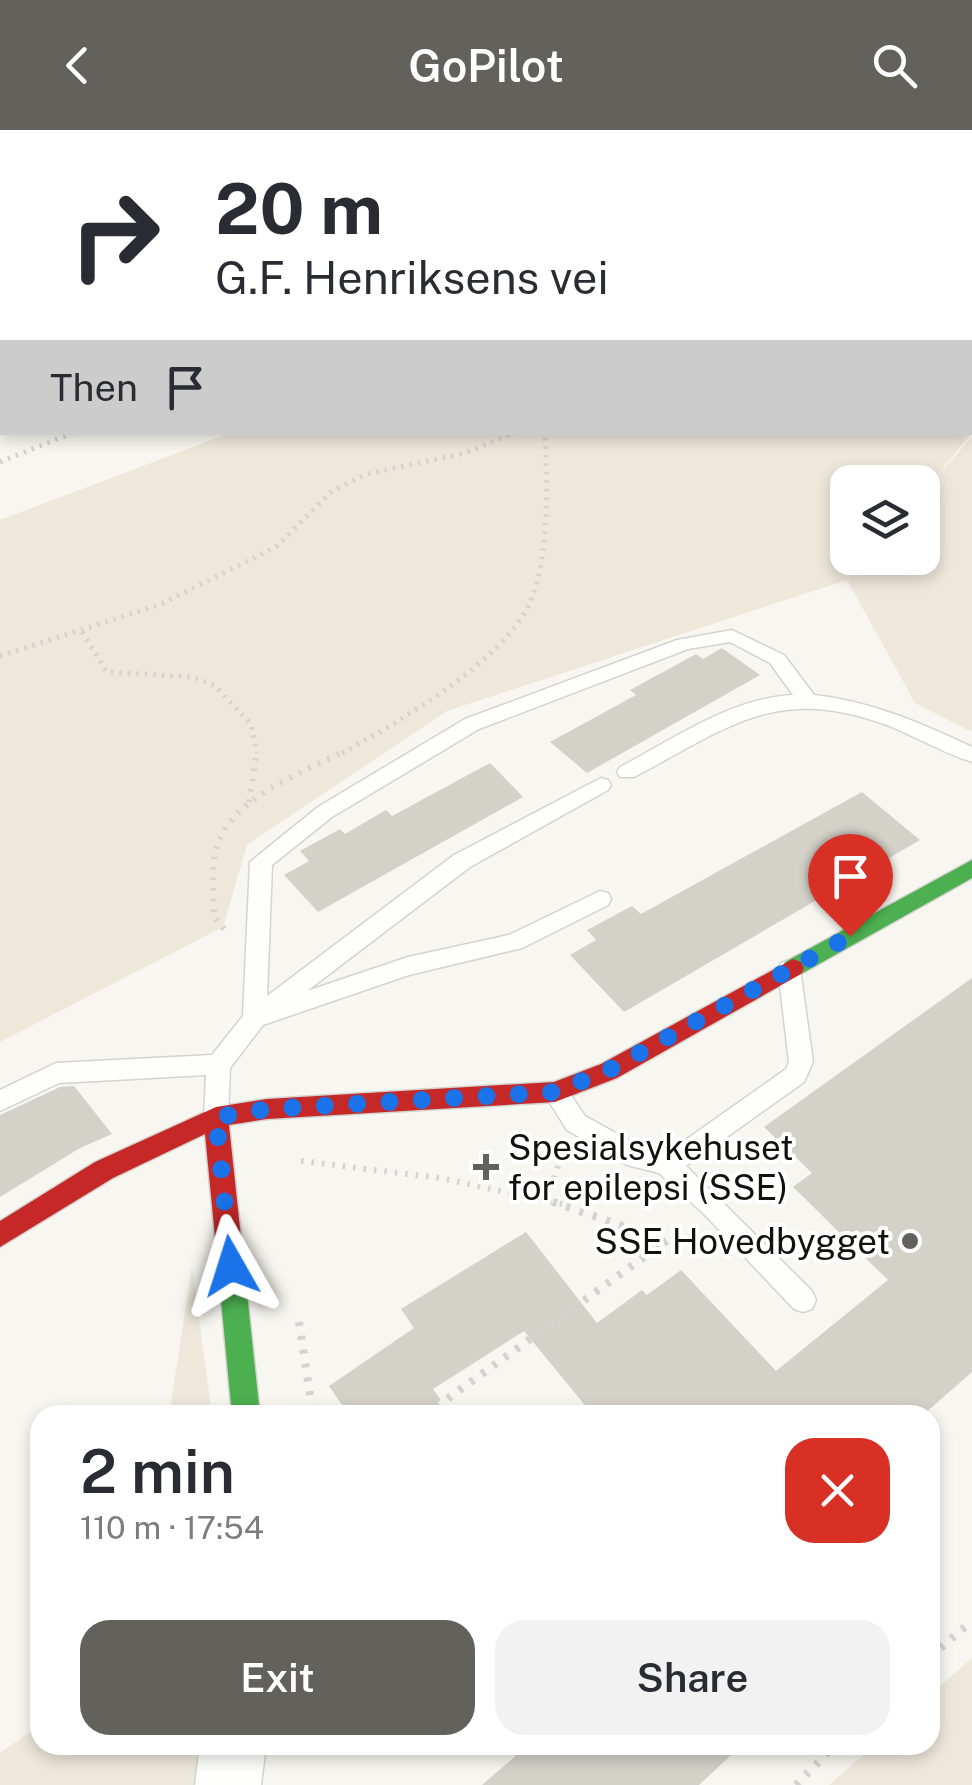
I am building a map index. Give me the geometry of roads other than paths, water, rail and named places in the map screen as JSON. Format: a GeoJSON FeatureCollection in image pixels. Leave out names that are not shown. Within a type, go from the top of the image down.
{"type":"FeatureCollection","features":[{"type":"Feature","properties":{"kind":"street"},"geometry":{"type":"LineString","coordinates":[[0,1235],[104,1170],[216,1117],[268,1109],[555,1092],[609,1070],[972,868]]}},
{"type":"Feature","properties":{"kind":"street"},"geometry":{"type":"LineString","coordinates":[[216,1117],[245,1405]]}},
{"type":"Feature","properties":{"kind":"street"},"geometry":{"type":"LineString","coordinates":[[228,1785],[232,1755]]}},
{"type":"Feature","properties":{"kind":"lane"},"geometry":{"type":"LineString","coordinates":[[255,1018],[261,862],[325,812],[472,724],[684,644],[732,636],[776,659],[808,701]]}},
{"type":"Feature","properties":{"kind":"lane"},"geometry":{"type":"LineString","coordinates":[[627,772],[755,707],[808,701],[884,714],[972,754]]}},
{"type":"Feature","properties":{"kind":"lane"},"geometry":{"type":"LineString","coordinates":[[216,1117],[218,1065],[255,1018],[462,860],[602,785]]}},
{"type":"Feature","properties":{"kind":"lane"},"geometry":{"type":"LineString","coordinates":[[255,1018],[408,966],[514,942],[600,900]]}},
{"type":"Feature","properties":{"kind":"lane"},"geometry":{"type":"LineString","coordinates":[[666,1164],[690,1152],[796,1076],[801,1062],[789,969]]}},
{"type":"Feature","properties":{"kind":"lane"},"geometry":{"type":"LineString","coordinates":[[0,1101],[56,1072],[218,1065]]}},
{"type":"Feature","properties":{"kind":"lane"},"geometry":{"type":"LineString","coordinates":[[555,1092],[576,1123],[636,1158],[666,1164],[803,1300]]}},
{"type":"Feature","properties":{"kind":"place","name":"Spesialsykehuset for epilepsi (SSE)"},"geometry":{"type":"Point","coordinates":[486,1167]}},
{"type":"Feature","properties":{"kind":"place","name":"SSE Hovedbygget"},"geometry":{"type":"Point","coordinates":[910,1241]}}]}
